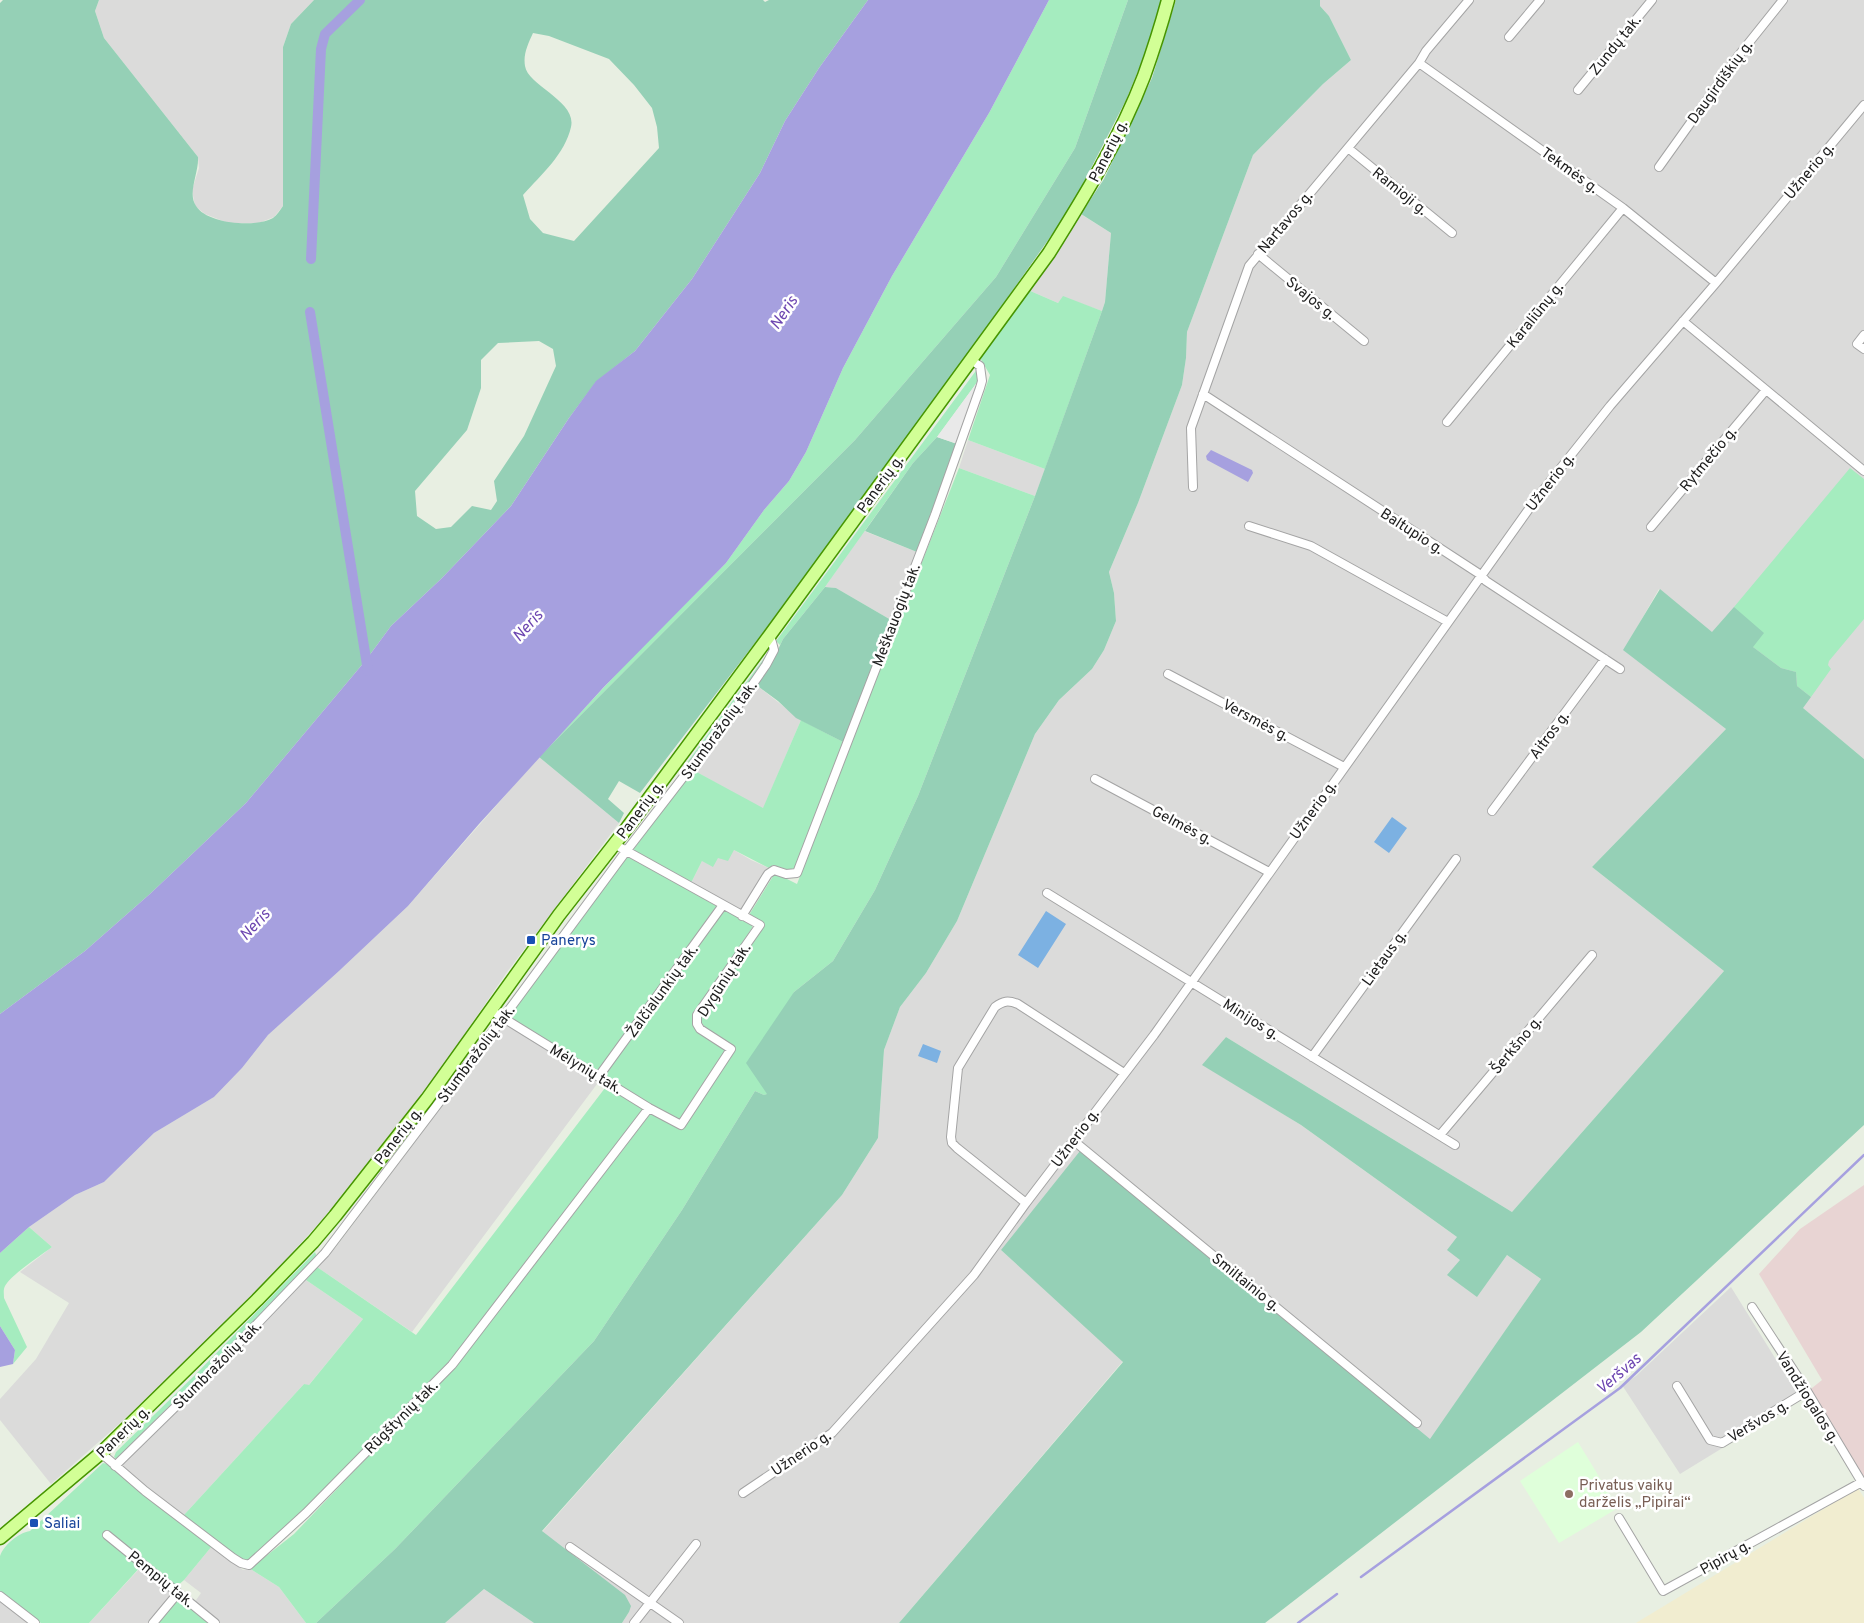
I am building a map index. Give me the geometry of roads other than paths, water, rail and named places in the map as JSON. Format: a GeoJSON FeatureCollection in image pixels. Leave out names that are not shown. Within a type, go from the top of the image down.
{"type":"FeatureCollection","features":[{"type":"Feature","properties":{"kind":"main road","name":"Panerių g."},"geometry":{"type":"LineString","coordinates":[[0,1538],[101,1453],[184,1374],[313,1242],[427,1099],[492,1011],[559,915],[770,635],[1049,253],[1083,198],[1126,117],[1143,78],[1168,0]]}},
{"type":"Feature","properties":{"kind":"street","name":"Nartavos g."},"geometry":{"type":"LineString","coordinates":[[1193,487],[1190,428],[1249,266],[1419,63],[1426,51],[1469,0]]}},
{"type":"Feature","properties":{"kind":"street"},"geometry":{"type":"LineString","coordinates":[[1509,37],[1540,0]]}},
{"type":"Feature","properties":{"kind":"street","name":"Zundų tak."},"geometry":{"type":"LineString","coordinates":[[1578,90],[1652,0]]}},
{"type":"Feature","properties":{"kind":"street","name":"Daugirdiškių g."},"geometry":{"type":"LineString","coordinates":[[1659,167],[1739,55],[1783,0]]}},
{"type":"Feature","properties":{"kind":"street","name":"Tekmės g."},"geometry":{"type":"LineString","coordinates":[[1419,63],[1623,208],[1716,283]]}},
{"type":"Feature","properties":{"kind":"street","name":"Užnerio g."},"geometry":{"type":"LineString","coordinates":[[743,1493],[832,1433],[974,1275],[1192,981],[1536,499],[1610,406],[1716,283],[1864,105]]}},
{"type":"Feature","properties":{"kind":"street","name":"Ramioji g."},"geometry":{"type":"LineString","coordinates":[[1348,148],[1452,233]]}},
{"type":"Feature","properties":{"kind":"street","name":"Karaliūnų g."},"geometry":{"type":"LineString","coordinates":[[1447,422],[1623,208]]}},
{"type":"Feature","properties":{"kind":"street","name":"Svajos g."},"geometry":{"type":"LineString","coordinates":[[1258,254],[1364,341]]}},
{"type":"Feature","properties":{"kind":"street"},"geometry":{"type":"LineString","coordinates":[[1683,321],[1864,471]]}},
{"type":"Feature","properties":{"kind":"street"},"geometry":{"type":"LineString","coordinates":[[1864,335],[1857,344],[1864,349]]}},
{"type":"Feature","properties":{"kind":"street","name":"Meškauogių tak."},"geometry":{"type":"LineString","coordinates":[[742,916],[768,874],[774,870],[786,874],[797,873],[935,516],[977,397],[982,381],[981,371],[978,364],[971,360]]}},
{"type":"Feature","properties":{"kind":"street","name":"Rytmečio g."},"geometry":{"type":"LineString","coordinates":[[1651,527],[1766,390]]}},
{"type":"Feature","properties":{"kind":"street","name":"Baltupio g."},"geometry":{"type":"LineString","coordinates":[[1202,394],[1481,575],[1486,581],[1620,669]]}},
{"type":"Feature","properties":{"kind":"street"},"geometry":{"type":"LineString","coordinates":[[1249,526],[1311,546],[1448,622]]}},
{"type":"Feature","properties":{"kind":"street","name":"Stumbražolių tak."},"geometry":{"type":"LineString","coordinates":[[115,1466],[210,1372],[325,1253],[732,714],[766,666],[774,650],[770,635]]}},
{"type":"Feature","properties":{"kind":"street","name":"Aitros g."},"geometry":{"type":"LineString","coordinates":[[1492,811],[1605,659]]}},
{"type":"Feature","properties":{"kind":"street","name":"Versmės g."},"geometry":{"type":"LineString","coordinates":[[1168,674],[1344,767]]}},
{"type":"Feature","properties":{"kind":"street","name":"Gelmės g."},"geometry":{"type":"LineString","coordinates":[[1095,779],[1269,872]]}},
{"type":"Feature","properties":{"kind":"street"},"geometry":{"type":"LineString","coordinates":[[614,844],[628,850],[742,916]]}},
{"type":"Feature","properties":{"kind":"street","name":"Lietaus g."},"geometry":{"type":"LineString","coordinates":[[1312,1057],[1456,859]]}},
{"type":"Feature","properties":{"kind":"street","name":"Minijos g."},"geometry":{"type":"LineString","coordinates":[[1047,893],[1455,1144]]}},
{"type":"Feature","properties":{"kind":"street","name":"Žalčialunkių tak."},"geometry":{"type":"LineString","coordinates":[[600,1076],[723,905]]}},
{"type":"Feature","properties":{"kind":"street","name":"Dygūnių tak."},"geometry":{"type":"LineString","coordinates":[[681,1125],[731,1049],[700,1029],[697,1024],[698,1016],[760,925],[742,916]]}},
{"type":"Feature","properties":{"kind":"street","name":"Šerkšno g."},"geometry":{"type":"LineString","coordinates":[[1440,1135],[1592,955]]}},
{"type":"Feature","properties":{"kind":"street"},"geometry":{"type":"LineString","coordinates":[[1026,1203],[957,1148],[952,1143],[951,1137],[958,1068],[995,1007],[1009,1000],[1018,1004],[1124,1073]]}},
{"type":"Feature","properties":{"kind":"street","name":"Mėlynių tak."},"geometry":{"type":"LineString","coordinates":[[492,1011],[681,1125]]}},
{"type":"Feature","properties":{"kind":"street","name":"Rūgštynių tak."},"geometry":{"type":"LineString","coordinates":[[101,1453],[233,1558],[249,1565],[306,1513],[452,1365],[650,1108]]}},
{"type":"Feature","properties":{"kind":"street","name":"Smiltainio g."},"geometry":{"type":"LineString","coordinates":[[1074,1140],[1417,1423]]}},
{"type":"Feature","properties":{"kind":"street","name":"Vandžiogalos g."},"geometry":{"type":"LineString","coordinates":[[1752,1308],[1807,1392],[1863,1484]]}},
{"type":"Feature","properties":{"kind":"street","name":"Veršvos g."},"geometry":{"type":"LineString","coordinates":[[1676,1386],[1710,1440],[1722,1443],[1807,1392]]}},
{"type":"Feature","properties":{"kind":"street","name":"Pipirų g."},"geometry":{"type":"LineString","coordinates":[[1619,1518],[1663,1591],[1863,1484]]}},
{"type":"Feature","properties":{"kind":"street","name":"Pempių tak."},"geometry":{"type":"LineString","coordinates":[[107,1535],[215,1623]]}},
{"type":"Feature","properties":{"kind":"street"},"geometry":{"type":"LineString","coordinates":[[634,1623],[696,1544]]}},
{"type":"Feature","properties":{"kind":"street"},"geometry":{"type":"LineString","coordinates":[[570,1547],[679,1623]]}},
{"type":"Feature","properties":{"kind":"street"},"geometry":{"type":"LineString","coordinates":[[153,1623],[178,1593]]}},
{"type":"Feature","properties":{"kind":"street"},"geometry":{"type":"LineString","coordinates":[[0,1596],[35,1623]]}},
{"type":"Feature","properties":{"kind":"water","name":"Neris"},"geometry":{"type":"Polygon","coordinates":[[[868,0],[1049,0],[989,113],[892,276],[843,368],[806,452],[789,481],[764,510],[726,563],[603,688],[479,824],[408,906],[268,1035],[242,1068],[214,1097],[154,1133],[104,1182],[75,1195],[29,1227],[0,1253],[0,1014],[85,951],[151,893],[246,803],[366,660],[391,626],[442,578],[511,506],[569,418],[596,381],[635,351],[692,279],[760,173],[785,121],[819,68],[868,0]]]}},
{"type":"Feature","properties":{"kind":"water"},"geometry":{"type":"Polygon","coordinates":[[[1211,450],[1252,470],[1253,473],[1248,482],[1207,460],[1206,456],[1211,450]]]}},
{"type":"Feature","properties":{"kind":"water"},"geometry":{"type":"Polygon","coordinates":[[[0,1326],[15,1350],[13,1364],[0,1367],[0,1326]]]}},
{"type":"Feature","properties":{"kind":"waterway"},"geometry":{"type":"LineString","coordinates":[[311,259],[321,49],[325,34],[360,0]]}},
{"type":"Feature","properties":{"kind":"waterway"},"geometry":{"type":"LineString","coordinates":[[310,312],[368,671]]}},
{"type":"Feature","properties":{"kind":"waterway","name":"Veršvas"},"geometry":{"type":"LineString","coordinates":[[1361,1577],[1620,1388],[1864,1155]]}},
{"type":"Feature","properties":{"kind":"waterway"},"geometry":{"type":"LineString","coordinates":[[1298,1623],[1337,1594]]}},
{"type":"Feature","properties":{"kind":"place","name":"Panerys"},"geometry":{"type":"Point","coordinates":[531,940]}},
{"type":"Feature","properties":{"kind":"place","name":"Privatus vaikų darželis „Pipirai“"},"geometry":{"type":"Point","coordinates":[1569,1494]}},
{"type":"Feature","properties":{"kind":"place","name":"Saliai"},"geometry":{"type":"Point","coordinates":[34,1523]}}]}
